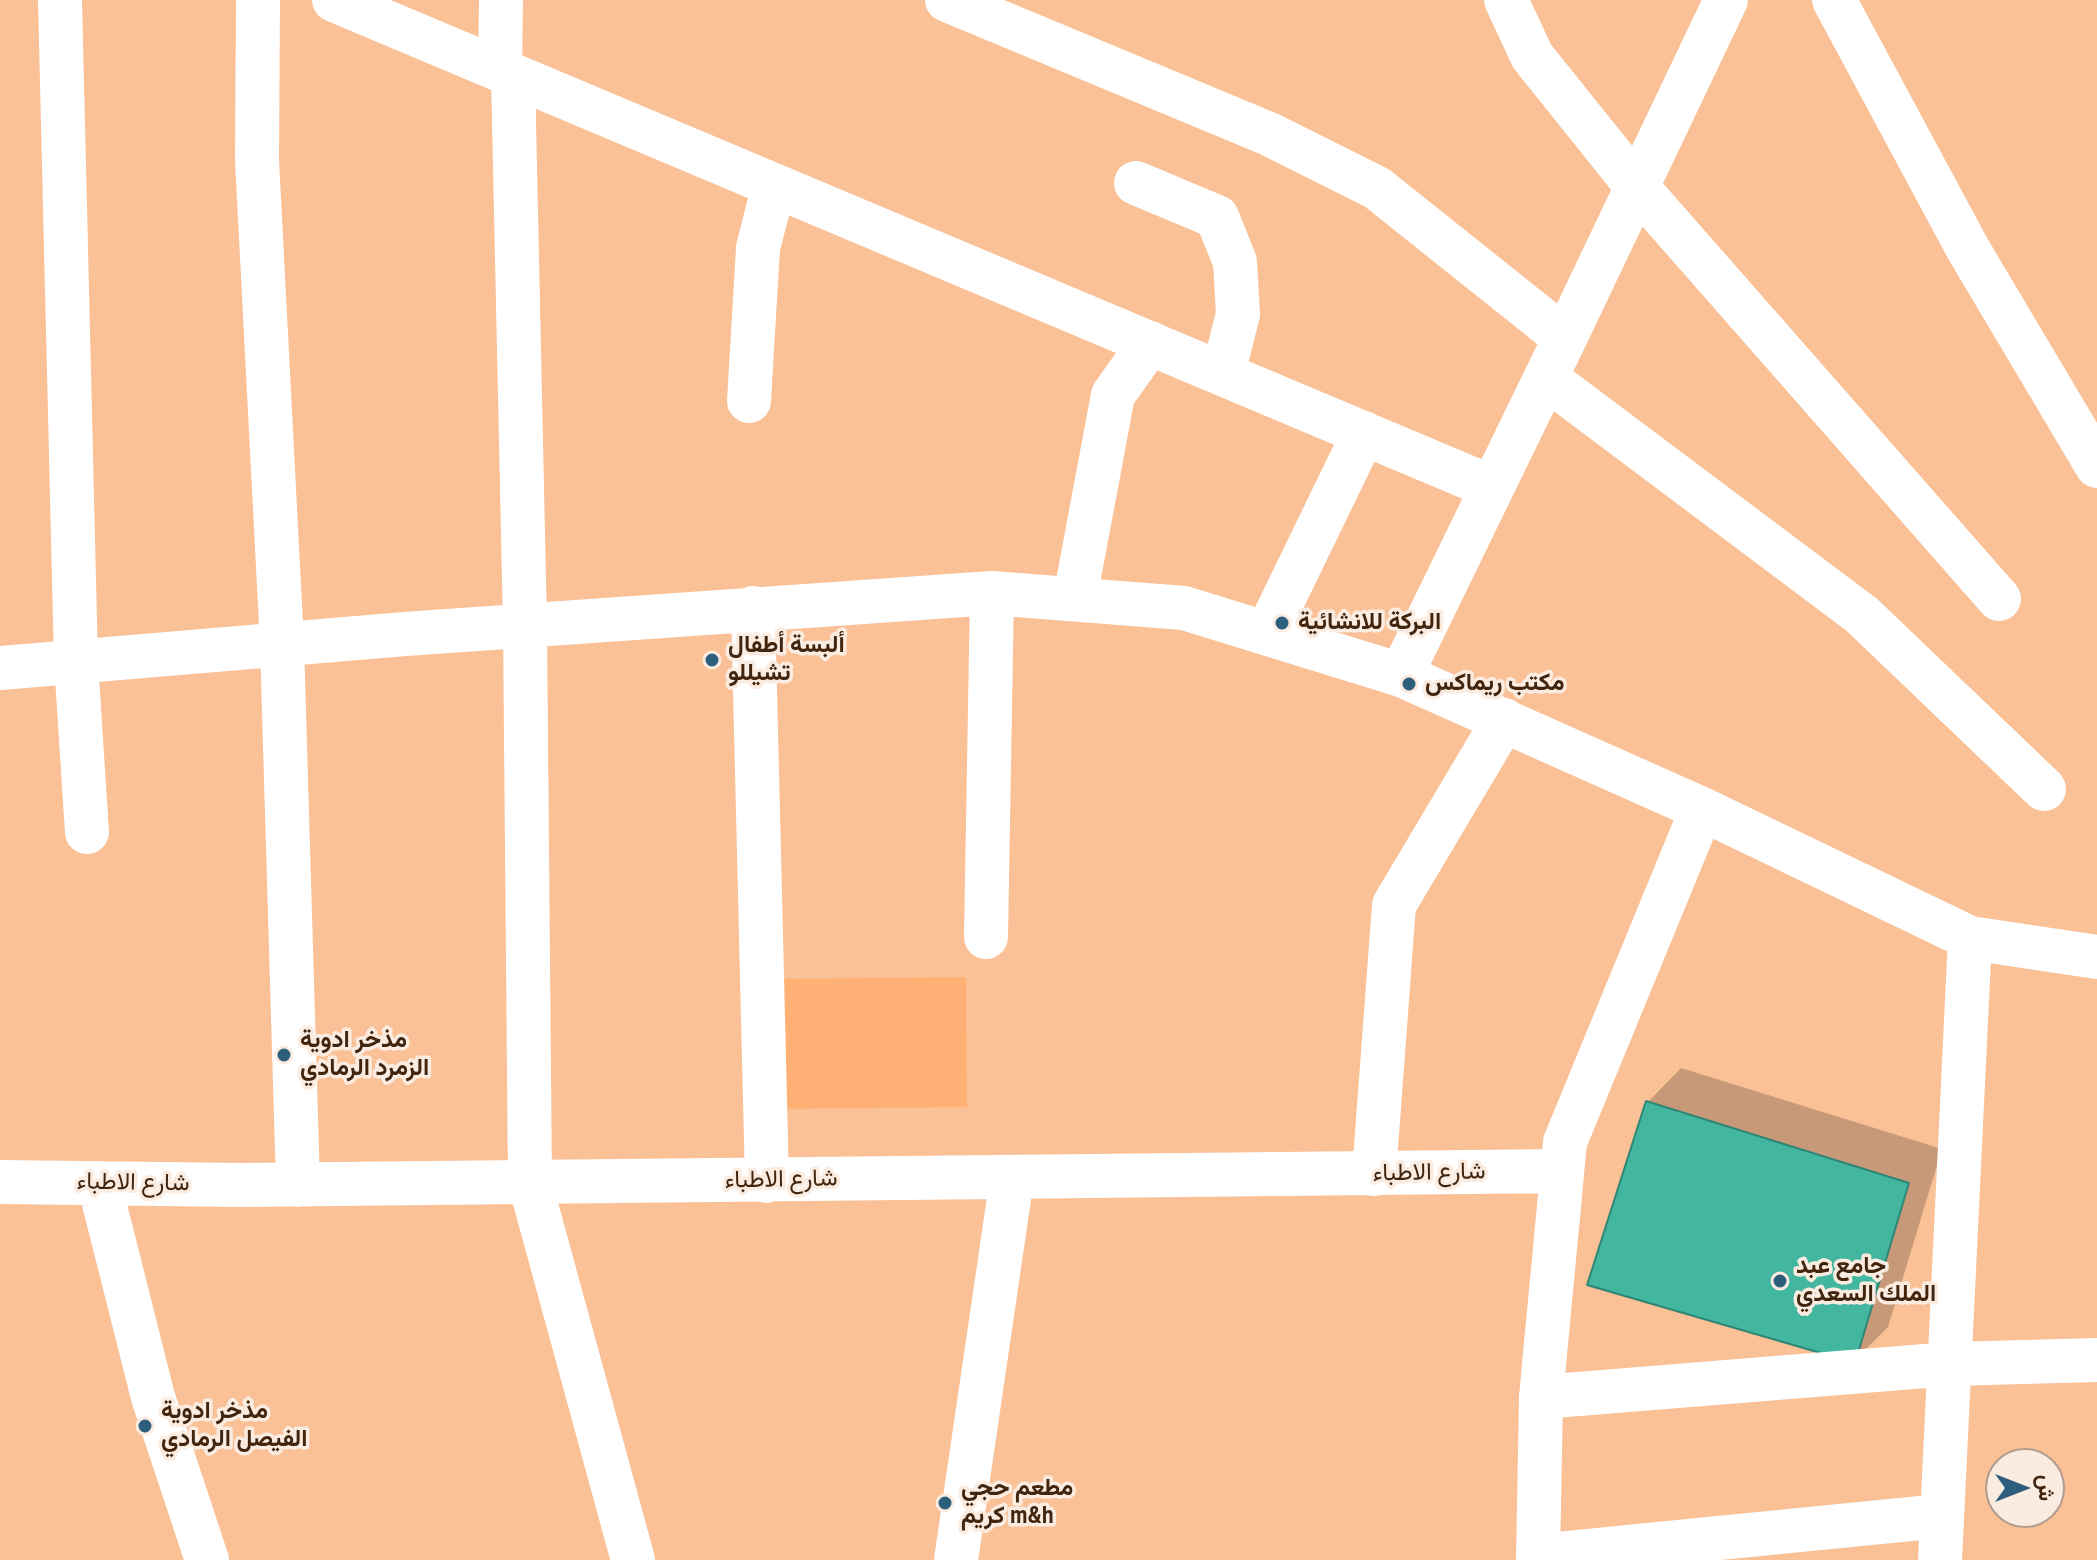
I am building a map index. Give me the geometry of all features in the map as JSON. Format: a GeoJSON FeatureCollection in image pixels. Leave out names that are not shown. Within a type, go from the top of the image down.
{"type":"FeatureCollection","features":[{"type":"Feature","properties":{"kind":"street"},"geometry":{"type":"LineString","coordinates":[[60,0],[76,662],[87,832]]}},
{"type":"Feature","properties":{"kind":"street"},"geometry":{"type":"LineString","coordinates":[[258,0],[257,160],[282,644],[298,1185]]}},
{"type":"Feature","properties":{"kind":"street"},"geometry":{"type":"LineString","coordinates":[[334,0],[1491,487]]}},
{"type":"Feature","properties":{"kind":"street"},"geometry":{"type":"LineString","coordinates":[[501,0],[525,625],[530,1183],[633,1560]]}},
{"type":"Feature","properties":{"kind":"street"},"geometry":{"type":"LineString","coordinates":[[947,0],[1269,134],[1377,188],[1565,338]]}},
{"type":"Feature","properties":{"kind":"street"},"geometry":{"type":"LineString","coordinates":[[1506,0],[1532,56],[1637,187],[1999,599]]}},
{"type":"Feature","properties":{"kind":"street"},"geometry":{"type":"LineString","coordinates":[[1401,675],[1726,0]]}},
{"type":"Feature","properties":{"kind":"street"},"geometry":{"type":"LineString","coordinates":[[1834,0],[1968,249],[2097,466]]}},
{"type":"Feature","properties":{"kind":"street"},"geometry":{"type":"LineString","coordinates":[[1136,183],[1217,217],[1235,262],[1238,314],[1223,374]]}},
{"type":"Feature","properties":{"kind":"street"},"geometry":{"type":"LineString","coordinates":[[749,401],[758,248],[774,185]]}},
{"type":"Feature","properties":{"kind":"street"},"geometry":{"type":"LineString","coordinates":[[1075,598],[1113,395],[1150,343]]}},
{"type":"Feature","properties":{"kind":"street"},"geometry":{"type":"LineString","coordinates":[[1546,378],[1862,615],[2044,789]]}},
{"type":"Feature","properties":{"kind":"street"},"geometry":{"type":"LineString","coordinates":[[1267,633],[1364,433]]}},
{"type":"Feature","properties":{"kind":"street"},"geometry":{"type":"LineString","coordinates":[[0,668],[525,625],[992,593],[1184,608],[1401,675],[1702,809],[1970,938],[2097,957]]}},
{"type":"Feature","properties":{"kind":"street"},"geometry":{"type":"LineString","coordinates":[[986,937],[992,593]]}},
{"type":"Feature","properties":{"kind":"street"},"geometry":{"type":"LineString","coordinates":[[753,608],[767,1181]]}},
{"type":"Feature","properties":{"kind":"street"},"geometry":{"type":"LineString","coordinates":[[1374,1174],[1394,905],[1504,720]]}},
{"type":"Feature","properties":{"kind":"street"},"geometry":{"type":"LineString","coordinates":[[1702,809],[1565,1142],[1541,1397],[1538,1558],[1941,1516]]}},
{"type":"Feature","properties":{"kind":"street"},"geometry":{"type":"LineString","coordinates":[[1940,1560],[1970,938]]}},
{"type":"Feature","properties":{"kind":"street","name":"شارع الاطباء"},"geometry":{"type":"LineString","coordinates":[[0,1182],[298,1185],[1562,1171]]}},
{"type":"Feature","properties":{"kind":"street"},"geometry":{"type":"LineString","coordinates":[[956,1560],[1012,1178]]}},
{"type":"Feature","properties":{"kind":"street"},"geometry":{"type":"LineString","coordinates":[[99,1183],[153,1397],[207,1560]]}},
{"type":"Feature","properties":{"kind":"street"},"geometry":{"type":"LineString","coordinates":[[1541,1397],[1950,1364],[2097,1360]]}},
{"type":"Feature","properties":{"kind":"shaded area"},"geometry":{"type":"Polygon","coordinates":[[[966,977],[967,1107],[778,1109],[777,979],[966,977]]]}},
{"type":"Feature","properties":{"kind":"building"},"geometry":{"type":"Polygon","coordinates":[[[1646,1101],[1909,1183],[1855,1363],[1587,1285],[1646,1101]]]}},
{"type":"Feature","properties":{"kind":"place","name":"البركة للانشائية"},"geometry":{"type":"Point","coordinates":[1282,623]}},
{"type":"Feature","properties":{"kind":"place","name":"ألبسة أطفال تشيللو"},"geometry":{"type":"Point","coordinates":[712,660]}},
{"type":"Feature","properties":{"kind":"place","name":"مكتب ريماكس"},"geometry":{"type":"Point","coordinates":[1409,684]}},
{"type":"Feature","properties":{"kind":"place","name":"مذخر ادوية الزمرد الرمادي"},"geometry":{"type":"Point","coordinates":[284,1055]}},
{"type":"Feature","properties":{"kind":"place","name":"جامع عبد الملك السعدي"},"geometry":{"type":"Point","coordinates":[1780,1281]}},
{"type":"Feature","properties":{"kind":"place","name":"مذخر ادوية الفيصل الرمادي"},"geometry":{"type":"Point","coordinates":[145,1426]}},
{"type":"Feature","properties":{"kind":"place","name":"مطعم حجي كريم m&h"},"geometry":{"type":"Point","coordinates":[945,1503]}}]}
